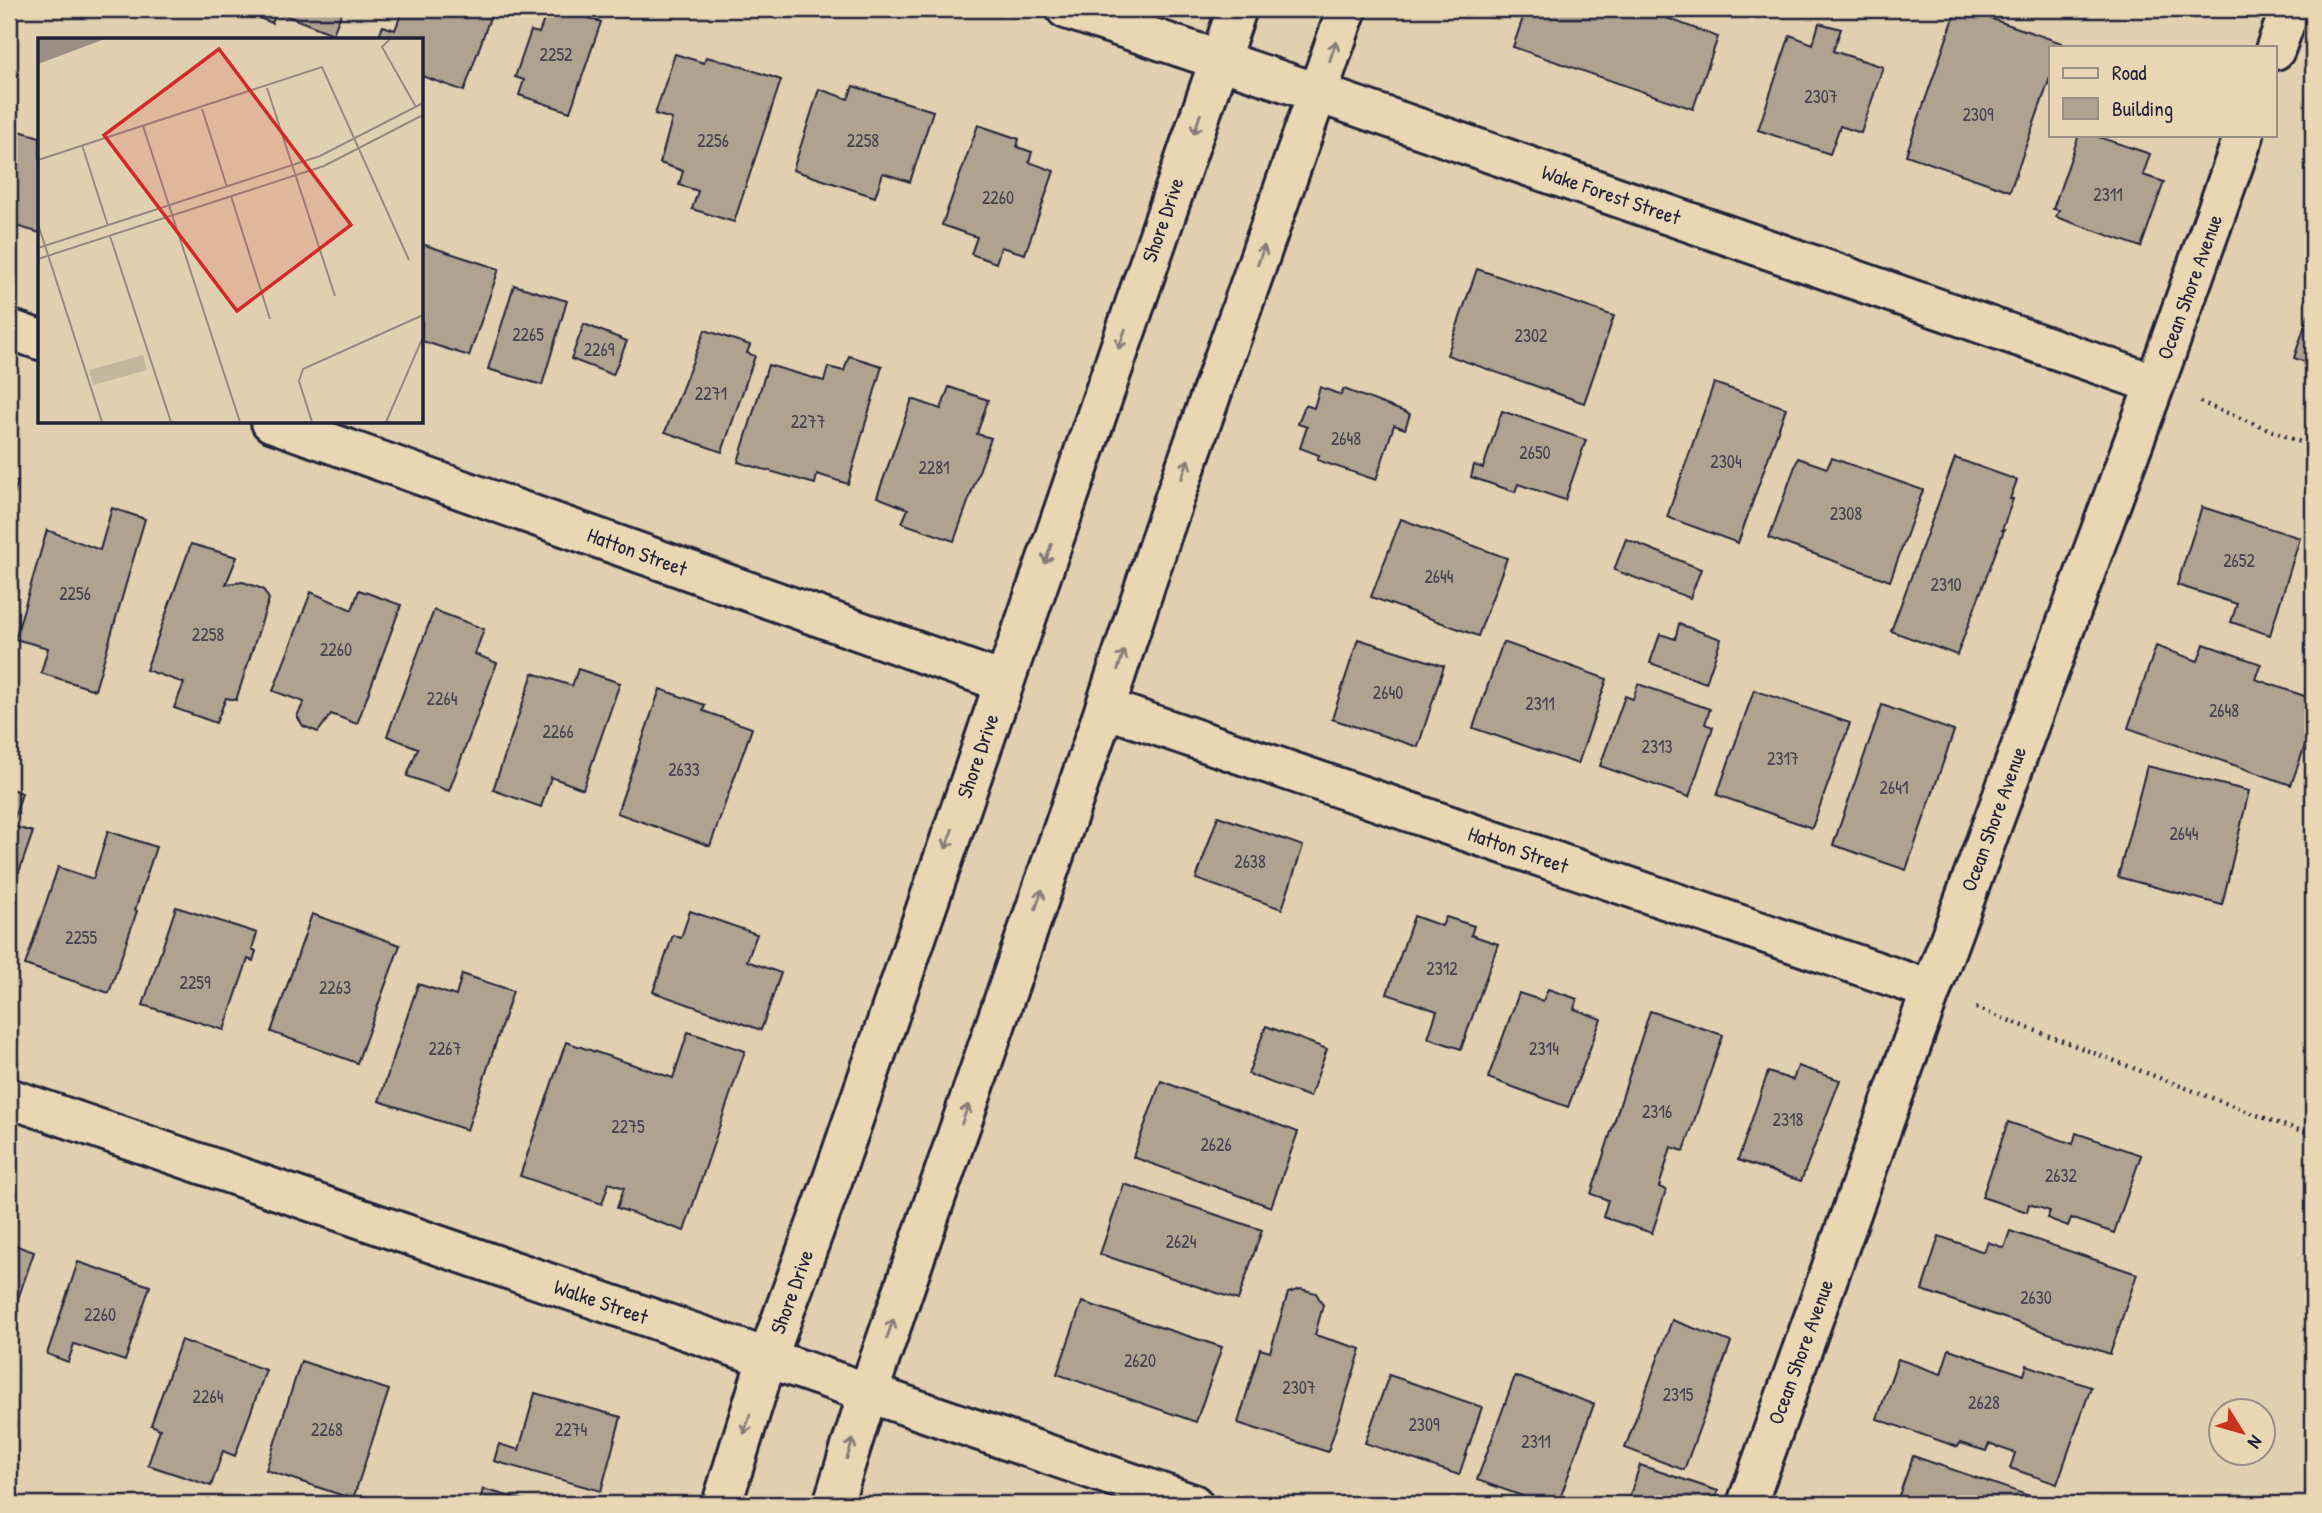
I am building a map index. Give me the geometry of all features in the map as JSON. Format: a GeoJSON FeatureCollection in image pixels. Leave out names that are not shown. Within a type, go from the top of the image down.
{"type":"FeatureCollection","features":[{"type":"Feature","properties":{"kind":"main road","name":"Wake Forest Street"},"geometry":{"type":"LineString","coordinates":[[1066,9],[1318,93],[2155,384]]}},
{"type":"Feature","properties":{"kind":"main road","name":"Shore Drive"},"geometry":{"type":"LineString","coordinates":[[722,1504],[767,1359],[831,1184],[1237,9]]}},
{"type":"Feature","properties":{"kind":"main road"},"geometry":{"type":"LineString","coordinates":[[832,1504],[1162,534],[1347,9]]}},
{"type":"Feature","properties":{"kind":"main road"},"geometry":{"type":"LineString","coordinates":[[2276,47],[2290,9]]}},
{"type":"Feature","properties":{"kind":"main road","name":"Ocean Shore Avenue"},"geometry":{"type":"LineString","coordinates":[[1746,1504],[2244,136]]}},
{"type":"Feature","properties":{"kind":"main road"},"geometry":{"type":"LineString","coordinates":[[9,329],[38,339]]}},
{"type":"Feature","properties":{"kind":"main road","name":"Hatton Street"},"geometry":{"type":"LineString","coordinates":[[277,424],[1003,682]]}},
{"type":"Feature","properties":{"kind":"main road","name":"Hatton Street"},"geometry":{"type":"LineString","coordinates":[[1105,708],[1931,990]]}},
{"type":"Feature","properties":{"kind":"main road","name":"Walke Street"},"geometry":{"type":"LineString","coordinates":[[9,1098],[1193,1504]]}},
{"type":"Feature","properties":{"kind":"path"},"geometry":{"type":"LineString","coordinates":[[2155,384],[2313,447]]}},
{"type":"Feature","properties":{"kind":"path"},"geometry":{"type":"LineString","coordinates":[[1931,990],[2313,1134]]}},
{"type":"Feature","properties":{"kind":"building"},"geometry":{"type":"Polygon","coordinates":[[[236,9],[343,9],[333,34],[277,12],[272,23],[236,9]]]}},
{"type":"Feature","properties":{"kind":"building"},"geometry":{"type":"Polygon","coordinates":[[[403,9],[493,9],[464,91],[424,77],[424,38],[378,38],[383,26],[395,30],[403,9]]]}},
{"type":"Feature","properties":{"kind":"building"},"geometry":{"type":"Polygon","coordinates":[[[548,9],[562,9],[601,22],[570,112],[519,95],[524,80],[515,77],[531,31],[539,33],[548,9]]]}},
{"type":"Feature","properties":{"kind":"building"},"geometry":{"type":"Polygon","coordinates":[[[1526,9],[1643,9],[1718,37],[1693,109],[1513,47],[1526,9]]]}},
{"type":"Feature","properties":{"kind":"building"},"geometry":{"type":"Polygon","coordinates":[[[1957,9],[2062,43],[2060,46],[2049,46],[2049,81],[2010,191],[1906,155],[1957,9]]]}},
{"type":"Feature","properties":{"kind":"building"},"geometry":{"type":"Polygon","coordinates":[[[1819,23],[1841,29],[1833,51],[1883,67],[1861,133],[1840,126],[1830,154],[1758,130],[1790,35],[1813,44],[1819,23]]]}},
{"type":"Feature","properties":{"kind":"building"},"geometry":{"type":"Polygon","coordinates":[[[675,54],[704,63],[706,57],[731,63],[781,80],[734,222],[692,209],[698,191],[679,185],[683,171],[660,163],[672,119],[655,114],[675,54]]]}},
{"type":"Feature","properties":{"kind":"building"},"geometry":{"type":"Polygon","coordinates":[[[853,86],[933,111],[910,182],[883,173],[875,197],[793,170],[819,89],[848,99],[853,86]]]}},
{"type":"Feature","properties":{"kind":"building"},"geometry":{"type":"Polygon","coordinates":[[[978,125],[1019,139],[1017,147],[1032,152],[1029,162],[1054,171],[1025,254],[1001,247],[996,263],[971,254],[977,237],[942,225],[978,125]]]}},
{"type":"Feature","properties":{"kind":"building"},"geometry":{"type":"Polygon","coordinates":[[[9,128],[38,136],[38,232],[9,224],[9,128]]]}},
{"type":"Feature","properties":{"kind":"building"},"geometry":{"type":"Polygon","coordinates":[[[2079,136],[2096,136],[2150,154],[2143,175],[2164,182],[2141,247],[2056,217],[2059,210],[2053,209],[2079,136]]]}},
{"type":"Feature","properties":{"kind":"building"},"geometry":{"type":"Polygon","coordinates":[[[424,245],[499,269],[469,356],[424,342],[424,245]]]}},
{"type":"Feature","properties":{"kind":"building"},"geometry":{"type":"Polygon","coordinates":[[[1477,269],[1614,316],[1584,403],[1447,355],[1477,269]]]}},
{"type":"Feature","properties":{"kind":"building"},"geometry":{"type":"Polygon","coordinates":[[[514,285],[567,301],[542,385],[488,369],[514,285]]]}},
{"type":"Feature","properties":{"kind":"building"},"geometry":{"type":"Polygon","coordinates":[[[2313,301],[2313,365],[2294,358],[2313,301]]]}},
{"type":"Feature","properties":{"kind":"building"},"geometry":{"type":"Polygon","coordinates":[[[584,324],[627,341],[613,375],[571,359],[584,324]]]}},
{"type":"Feature","properties":{"kind":"building"},"geometry":{"type":"Polygon","coordinates":[[[705,330],[750,345],[747,353],[755,356],[722,452],[665,432],[705,330]]]}},
{"type":"Feature","properties":{"kind":"building"},"geometry":{"type":"Polygon","coordinates":[[[849,356],[882,366],[848,484],[817,474],[815,484],[738,462],[768,365],[824,381],[828,367],[844,371],[849,356]]]}},
{"type":"Feature","properties":{"kind":"building"},"geometry":{"type":"Polygon","coordinates":[[[1714,383],[1786,408],[1738,543],[1667,517],[1714,383]]]}},
{"type":"Feature","properties":{"kind":"building"},"geometry":{"type":"Polygon","coordinates":[[[949,387],[988,400],[977,434],[991,438],[954,541],[902,523],[908,509],[877,497],[912,399],[941,409],[949,387]]]}},
{"type":"Feature","properties":{"kind":"building"},"geometry":{"type":"Polygon","coordinates":[[[1320,387],[1341,395],[1344,389],[1410,414],[1405,429],[1394,425],[1376,480],[1317,460],[1319,455],[1300,448],[1307,427],[1298,424],[1305,405],[1314,408],[1320,387]]]}},
{"type":"Feature","properties":{"kind":"building"},"geometry":{"type":"Polygon","coordinates":[[[1502,411],[1586,440],[1565,500],[1518,484],[1515,492],[1471,477],[1474,465],[1483,468],[1502,411]]]}},
{"type":"Feature","properties":{"kind":"building"},"geometry":{"type":"Polygon","coordinates":[[[1798,458],[1827,468],[1832,458],[1923,490],[1890,581],[1769,538],[1798,458]]]}},
{"type":"Feature","properties":{"kind":"building"},"geometry":{"type":"Polygon","coordinates":[[[1955,458],[2017,480],[2004,530],[1957,655],[1891,631],[1955,458]]]}},
{"type":"Feature","properties":{"kind":"building"},"geometry":{"type":"Polygon","coordinates":[[[9,479],[18,482],[9,508],[9,479]]]}},
{"type":"Feature","properties":{"kind":"building"},"geometry":{"type":"Polygon","coordinates":[[[2202,507],[2300,538],[2270,635],[2231,622],[2237,604],[2177,585],[2202,507]]]}},
{"type":"Feature","properties":{"kind":"building"},"geometry":{"type":"Polygon","coordinates":[[[112,508],[145,519],[95,690],[41,673],[48,648],[15,639],[47,530],[100,550],[112,508]]]}},
{"type":"Feature","properties":{"kind":"building"},"geometry":{"type":"Polygon","coordinates":[[[1401,519],[1507,558],[1478,636],[1371,597],[1401,519]]]}},
{"type":"Feature","properties":{"kind":"building"},"geometry":{"type":"Polygon","coordinates":[[[1626,539],[1701,569],[1690,598],[1614,570],[1626,539]]]}},
{"type":"Feature","properties":{"kind":"building"},"geometry":{"type":"Polygon","coordinates":[[[191,544],[237,557],[226,584],[243,582],[263,589],[269,599],[236,700],[226,698],[216,723],[174,708],[184,683],[146,670],[191,544]]]}},
{"type":"Feature","properties":{"kind":"building"},"geometry":{"type":"Polygon","coordinates":[[[359,590],[401,605],[357,724],[331,714],[318,732],[303,726],[297,716],[304,702],[273,691],[311,592],[352,610],[359,590]]]}},
{"type":"Feature","properties":{"kind":"building"},"geometry":{"type":"Polygon","coordinates":[[[434,610],[484,629],[475,654],[497,663],[449,791],[407,776],[418,748],[387,736],[434,610]]]}},
{"type":"Feature","properties":{"kind":"building"},"geometry":{"type":"Polygon","coordinates":[[[1679,624],[1721,639],[1706,683],[1650,663],[1660,634],[1675,639],[1679,624]]]}},
{"type":"Feature","properties":{"kind":"building"},"geometry":{"type":"Polygon","coordinates":[[[1358,639],[1444,666],[1418,747],[1332,719],[1358,639]]]}},
{"type":"Feature","properties":{"kind":"building"},"geometry":{"type":"Polygon","coordinates":[[[1503,642],[1607,679],[1578,764],[1473,728],[1503,642]]]}},
{"type":"Feature","properties":{"kind":"building"},"geometry":{"type":"Polygon","coordinates":[[[2204,644],[2261,664],[2255,679],[2313,699],[2313,723],[2291,785],[2128,728],[2156,646],[2198,661],[2204,644]]]}},
{"type":"Feature","properties":{"kind":"building"},"geometry":{"type":"Polygon","coordinates":[[[578,669],[620,683],[583,789],[551,777],[541,807],[493,790],[533,673],[572,686],[578,669]]]}},
{"type":"Feature","properties":{"kind":"building"},"geometry":{"type":"Polygon","coordinates":[[[1638,684],[1710,709],[1705,724],[1713,727],[1689,797],[1600,766],[1625,696],[1633,699],[1638,684]]]}},
{"type":"Feature","properties":{"kind":"building"},"geometry":{"type":"Polygon","coordinates":[[[660,689],[705,705],[703,711],[752,728],[710,846],[617,813],[660,689]]]}},
{"type":"Feature","properties":{"kind":"building"},"geometry":{"type":"Polygon","coordinates":[[[1754,690],[1850,723],[1812,828],[1717,795],[1754,690]]]}},
{"type":"Feature","properties":{"kind":"building"},"geometry":{"type":"Polygon","coordinates":[[[1882,705],[1954,731],[1906,870],[1833,845],[1882,705]]]}},
{"type":"Feature","properties":{"kind":"building"},"geometry":{"type":"Polygon","coordinates":[[[2147,766],[2249,791],[2222,905],[2118,877],[2147,766]]]}},
{"type":"Feature","properties":{"kind":"building"},"geometry":{"type":"Polygon","coordinates":[[[9,788],[22,793],[12,826],[33,832],[19,872],[9,869],[9,788]]]}},
{"type":"Feature","properties":{"kind":"building"},"geometry":{"type":"Polygon","coordinates":[[[1218,816],[1303,846],[1282,909],[1196,879],[1218,816]]]}},
{"type":"Feature","properties":{"kind":"building"},"geometry":{"type":"Polygon","coordinates":[[[108,831],[156,847],[109,993],[25,965],[58,867],[93,879],[108,831]]]}},
{"type":"Feature","properties":{"kind":"building"},"geometry":{"type":"Polygon","coordinates":[[[176,907],[257,933],[252,949],[256,951],[253,961],[248,959],[224,1030],[143,1005],[176,907]]]}},
{"type":"Feature","properties":{"kind":"building"},"geometry":{"type":"Polygon","coordinates":[[[690,911],[757,934],[747,961],[781,973],[761,1030],[653,992],[673,935],[681,938],[690,911]]]}},
{"type":"Feature","properties":{"kind":"building"},"geometry":{"type":"Polygon","coordinates":[[[312,914],[400,945],[357,1063],[271,1032],[312,914]]]}},
{"type":"Feature","properties":{"kind":"building"},"geometry":{"type":"Polygon","coordinates":[[[1414,916],[1442,926],[1446,917],[1474,926],[1471,935],[1498,944],[1461,1049],[1428,1038],[1437,1011],[1387,994],[1414,916]]]}},
{"type":"Feature","properties":{"kind":"building"},"geometry":{"type":"Polygon","coordinates":[[[462,974],[513,991],[467,1130],[379,1101],[418,984],[456,996],[462,974]]]}},
{"type":"Feature","properties":{"kind":"building"},"geometry":{"type":"Polygon","coordinates":[[[1548,989],[1577,999],[1574,1009],[1601,1019],[1568,1107],[1488,1078],[1519,993],[1543,1001],[1548,989]]]}},
{"type":"Feature","properties":{"kind":"building"},"geometry":{"type":"Polygon","coordinates":[[[1650,1011],[1723,1035],[1684,1151],[1671,1147],[1659,1187],[1666,1190],[1652,1233],[1603,1217],[1608,1200],[1591,1194],[1650,1011]]]}},
{"type":"Feature","properties":{"kind":"building"},"geometry":{"type":"Polygon","coordinates":[[[1266,1026],[1327,1049],[1310,1097],[1248,1074],[1266,1026]]]}},
{"type":"Feature","properties":{"kind":"building"},"geometry":{"type":"Polygon","coordinates":[[[688,1032],[745,1051],[684,1231],[617,1208],[624,1188],[609,1183],[602,1204],[520,1176],[566,1042],[673,1078],[688,1032]]]}},
{"type":"Feature","properties":{"kind":"building"},"geometry":{"type":"Polygon","coordinates":[[[1798,1066],[1840,1080],[1801,1181],[1738,1160],[1768,1072],[1793,1080],[1798,1066]]]}},
{"type":"Feature","properties":{"kind":"building"},"geometry":{"type":"Polygon","coordinates":[[[1161,1081],[1298,1132],[1271,1207],[1133,1157],[1161,1081]]]}},
{"type":"Feature","properties":{"kind":"building"},"geometry":{"type":"Polygon","coordinates":[[[2008,1122],[2073,1144],[2076,1133],[2141,1155],[2114,1233],[2071,1218],[2068,1226],[2047,1218],[2050,1211],[2029,1204],[2027,1212],[1982,1197],[2008,1122]]]}},
{"type":"Feature","properties":{"kind":"building"},"geometry":{"type":"Polygon","coordinates":[[[1124,1184],[1262,1230],[1238,1300],[1100,1254],[1124,1184]]]}},
{"type":"Feature","properties":{"kind":"building"},"geometry":{"type":"Polygon","coordinates":[[[2010,1231],[2137,1274],[2110,1354],[1922,1290],[1939,1236],[1984,1252],[1988,1242],[2004,1248],[2010,1231]]]}},
{"type":"Feature","properties":{"kind":"building"},"geometry":{"type":"Polygon","coordinates":[[[9,1243],[34,1252],[9,1325],[9,1243]]]}},
{"type":"Feature","properties":{"kind":"building"},"geometry":{"type":"Polygon","coordinates":[[[78,1262],[150,1286],[125,1361],[74,1344],[68,1362],[47,1354],[78,1262]]]}},
{"type":"Feature","properties":{"kind":"building"},"geometry":{"type":"Polygon","coordinates":[[[1301,1289],[1316,1293],[1323,1305],[1315,1335],[1361,1349],[1328,1452],[1238,1423],[1260,1349],[1270,1352],[1288,1293],[1301,1289]]]}},
{"type":"Feature","properties":{"kind":"building"},"geometry":{"type":"Polygon","coordinates":[[[1082,1302],[1222,1347],[1196,1422],[1057,1374],[1082,1302]]]}},
{"type":"Feature","properties":{"kind":"building"},"geometry":{"type":"Polygon","coordinates":[[[1672,1320],[1731,1342],[1684,1470],[1625,1448],[1672,1320]]]}},
{"type":"Feature","properties":{"kind":"building"},"geometry":{"type":"Polygon","coordinates":[[[181,1340],[266,1370],[235,1456],[223,1451],[211,1486],[148,1465],[160,1429],[151,1425],[181,1340]]]}},
{"type":"Feature","properties":{"kind":"building"},"geometry":{"type":"Polygon","coordinates":[[[1949,1349],[2024,1375],[2027,1365],[2091,1387],[2057,1484],[2010,1468],[2015,1453],[1989,1444],[1986,1451],[1960,1443],[1958,1447],[1877,1419],[1898,1359],[1941,1374],[1949,1349]]]}},
{"type":"Feature","properties":{"kind":"building"},"geometry":{"type":"Polygon","coordinates":[[[301,1361],[389,1390],[353,1499],[266,1470],[301,1361]]]}},
{"type":"Feature","properties":{"kind":"building"},"geometry":{"type":"Polygon","coordinates":[[[1389,1375],[1482,1407],[1459,1475],[1365,1443],[1389,1375]]]}},
{"type":"Feature","properties":{"kind":"building"},"geometry":{"type":"Polygon","coordinates":[[[1515,1376],[1594,1404],[1558,1504],[1545,1504],[1477,1480],[1515,1376]]]}},
{"type":"Feature","properties":{"kind":"building"},"geometry":{"type":"Polygon","coordinates":[[[535,1393],[621,1417],[601,1491],[494,1461],[499,1444],[519,1450],[535,1393]]]}},
{"type":"Feature","properties":{"kind":"building"},"geometry":{"type":"Polygon","coordinates":[[[1913,1456],[2053,1504],[1896,1504],[1913,1456]]]}},
{"type":"Feature","properties":{"kind":"building"},"geometry":{"type":"Polygon","coordinates":[[[1640,1465],[1718,1491],[1714,1504],[1627,1504],[1640,1465]]]}},
{"type":"Feature","properties":{"kind":"building"},"geometry":{"type":"Polygon","coordinates":[[[483,1489],[537,1504],[479,1504],[483,1489]]]}}]}
